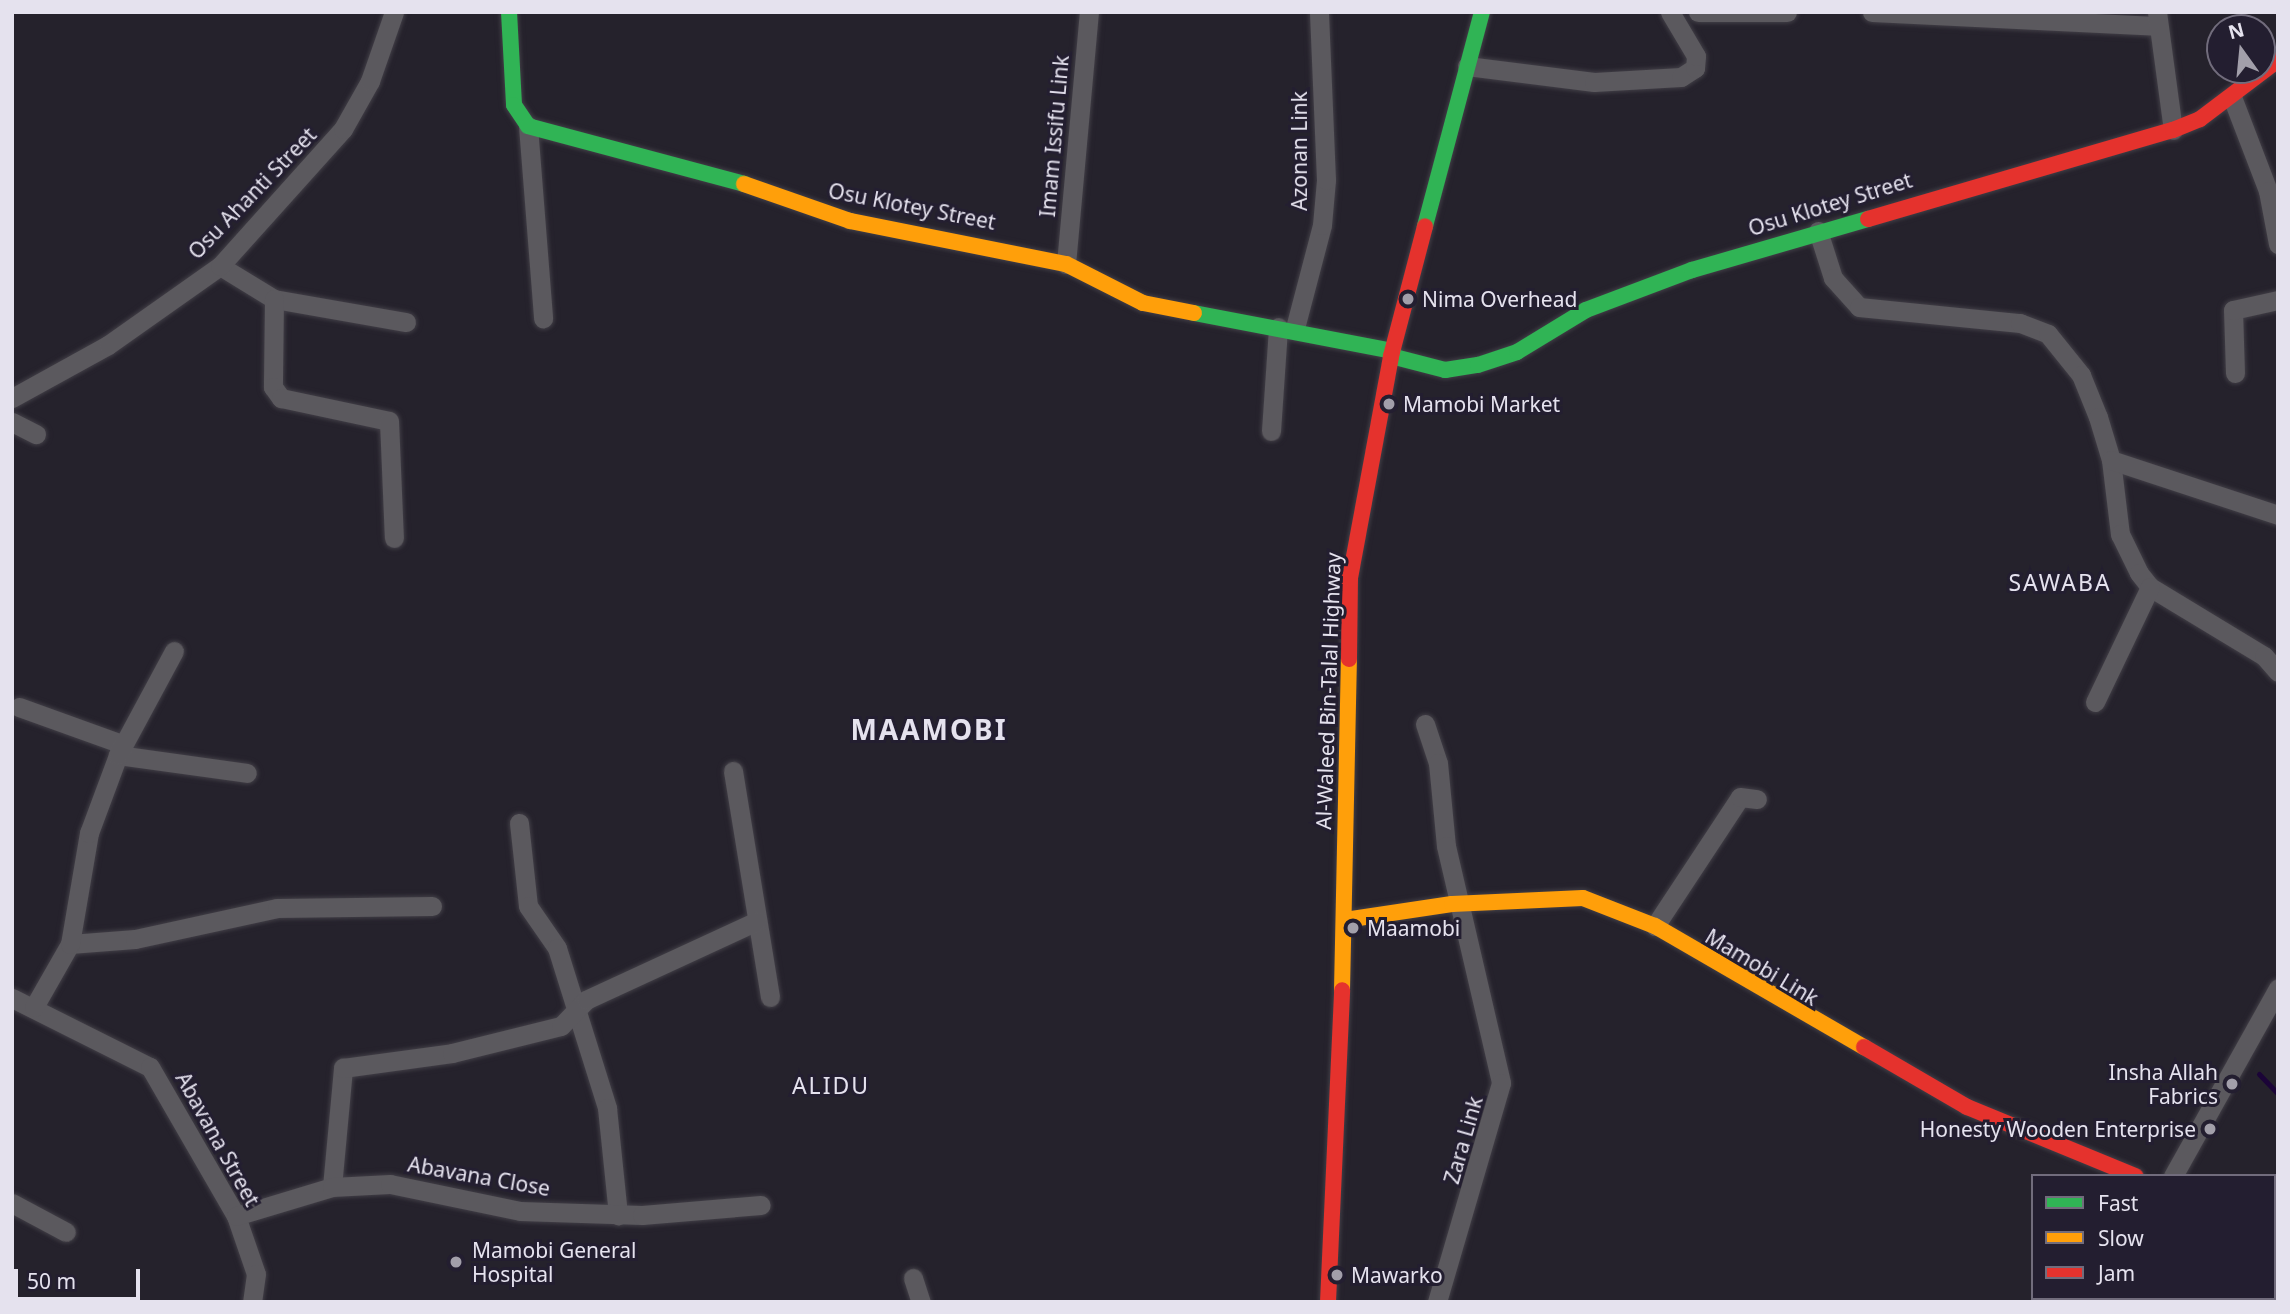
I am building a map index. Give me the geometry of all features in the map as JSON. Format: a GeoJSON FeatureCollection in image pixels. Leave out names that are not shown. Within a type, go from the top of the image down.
{"type":"FeatureCollection","features":[{"type":"Feature","properties":{"kind":"street","name":"Osu Ahanti Street"},"geometry":{"type":"LineString","coordinates":[[12,398],[108,345],[220,266],[343,129],[370,81],[394,12]]}},
{"type":"Feature","properties":{"kind":"street"},"geometry":{"type":"LineString","coordinates":[[509,12],[514,105],[528,126],[543,318]]}},
{"type":"Feature","properties":{"kind":"street","name":"Imam Issifu Link"},"geometry":{"type":"LineString","coordinates":[[1066,264],[1089,12]]}},
{"type":"Feature","properties":{"kind":"street","name":"Azonan Link"},"geometry":{"type":"LineString","coordinates":[[1287,328],[1322,225],[1326,180],[1319,12]]}},
{"type":"Feature","properties":{"kind":"street","name":"Al-Waleed Bin-Talal Highway"},"geometry":{"type":"LineString","coordinates":[[1328,1302],[1345,920],[1350,578],[1392,353],[1482,12]]}},
{"type":"Feature","properties":{"kind":"street"},"geometry":{"type":"LineString","coordinates":[[1467,66],[1594,82],[1681,77],[1695,68],[1696,56],[1670,12]]}},
{"type":"Feature","properties":{"kind":"street"},"geometry":{"type":"LineString","coordinates":[[1698,12],[1787,12]]}},
{"type":"Feature","properties":{"kind":"street"},"geometry":{"type":"LineString","coordinates":[[1872,12],[2157,19],[2173,130]]}},
{"type":"Feature","properties":{"kind":"street","name":"Osu Klotey Street"},"geometry":{"type":"LineString","coordinates":[[528,126],[685,163],[850,221],[1066,264],[1143,303],[1287,328],[1392,353],[1444,370],[1478,365],[1517,352],[1586,310],[1818,231],[2173,130],[2232,97],[2278,60]]}},
{"type":"Feature","properties":{"kind":"street"},"geometry":{"type":"LineString","coordinates":[[2232,97],[2268,191],[2278,244]]}},
{"type":"Feature","properties":{"kind":"street"},"geometry":{"type":"LineString","coordinates":[[1818,231],[1833,278],[1859,307],[2008,321],[2048,334],[2081,374],[2111,460],[2120,534],[2151,587],[2264,656],[2278,672]]}},
{"type":"Feature","properties":{"kind":"street"},"geometry":{"type":"LineString","coordinates":[[220,266],[274,299],[406,322]]}},
{"type":"Feature","properties":{"kind":"street"},"geometry":{"type":"LineString","coordinates":[[274,299],[273,387],[281,398],[389,421],[394,538]]}},
{"type":"Feature","properties":{"kind":"street"},"geometry":{"type":"LineString","coordinates":[[2235,373],[2233,310],[2278,300]]}},
{"type":"Feature","properties":{"kind":"street"},"geometry":{"type":"LineString","coordinates":[[1270,430],[1287,328]]}},
{"type":"Feature","properties":{"kind":"street"},"geometry":{"type":"LineString","coordinates":[[12,422],[36,434]]}},
{"type":"Feature","properties":{"kind":"street"},"geometry":{"type":"LineString","coordinates":[[2111,460],[2278,515]]}},
{"type":"Feature","properties":{"kind":"street"},"geometry":{"type":"LineString","coordinates":[[2095,702],[2151,587]]}},
{"type":"Feature","properties":{"kind":"street"},"geometry":{"type":"LineString","coordinates":[[34,1007],[70,944],[89,833],[120,750],[136,730],[174,651]]}},
{"type":"Feature","properties":{"kind":"street"},"geometry":{"type":"LineString","coordinates":[[19,707],[120,750],[247,773]]}},
{"type":"Feature","properties":{"kind":"street","name":"Zara Link"},"geometry":{"type":"LineString","coordinates":[[1425,724],[1461,905],[1501,1083],[1437,1302]]}},
{"type":"Feature","properties":{"kind":"street"},"geometry":{"type":"LineString","coordinates":[[733,771],[770,997]]}},
{"type":"Feature","properties":{"kind":"street"},"geometry":{"type":"LineString","coordinates":[[1655,926],[1740,797],[1757,799]]}},
{"type":"Feature","properties":{"kind":"street"},"geometry":{"type":"LineString","coordinates":[[519,823],[528,906],[557,948],[579,1006],[611,1130],[618,1215]]}},
{"type":"Feature","properties":{"kind":"street","name":"Mamobi Link"},"geometry":{"type":"LineString","coordinates":[[1345,920],[1461,905],[1583,898],[1655,926],[1967,1107],[2130,1174]]}},
{"type":"Feature","properties":{"kind":"street"},"geometry":{"type":"LineString","coordinates":[[70,944],[135,939],[276,908],[432,906]]}},
{"type":"Feature","properties":{"kind":"street"},"geometry":{"type":"LineString","coordinates":[[332,1187],[343,1068],[484,1045],[561,1026],[579,1006],[757,921]]}},
{"type":"Feature","properties":{"kind":"street"},"geometry":{"type":"LineString","coordinates":[[2174,1174],[2278,988]]}},
{"type":"Feature","properties":{"kind":"street","name":"Abavana Street"},"geometry":{"type":"LineString","coordinates":[[12,998],[150,1068],[236,1216],[256,1274],[252,1302]]}},
{"type":"Feature","properties":{"kind":"street","name":"Abavana Close"},"geometry":{"type":"LineString","coordinates":[[236,1216],[332,1187],[390,1184],[520,1211],[618,1215],[761,1205]]}},
{"type":"Feature","properties":{"kind":"street"},"geometry":{"type":"LineString","coordinates":[[12,1203],[66,1232]]}},
{"type":"Feature","properties":{"kind":"street"},"geometry":{"type":"LineString","coordinates":[[913,1278],[921,1302]]}},
{"type":"Feature","properties":{"kind":"waterway"},"geometry":{"type":"LineString","coordinates":[[2259,1074],[2278,1094]]}},
{"type":"Feature","properties":{"kind":"traffic: fast"},"geometry":{"type":"LineString","coordinates":[[509,12],[514,105],[528,126],[744,184]]}},
{"type":"Feature","properties":{"kind":"traffic: fast"},"geometry":{"type":"LineString","coordinates":[[1425,226],[1482,12]]}},
{"type":"Feature","properties":{"kind":"traffic: fast"},"geometry":{"type":"LineString","coordinates":[[1391,356],[1445,370],[1478,365],[1517,352],[1586,310],[1692,270],[1868,219]]}},
{"type":"Feature","properties":{"kind":"traffic: fast"},"geometry":{"type":"LineString","coordinates":[[1194,313],[1393,351]]}},
{"type":"Feature","properties":{"kind":"traffic: slow"},"geometry":{"type":"LineString","coordinates":[[744,184],[850,221],[1066,264],[1143,303],[1194,313]]}},
{"type":"Feature","properties":{"kind":"traffic: slow"},"geometry":{"type":"LineString","coordinates":[[1342,990],[1349,659]]}},
{"type":"Feature","properties":{"kind":"traffic: slow"},"geometry":{"type":"LineString","coordinates":[[1345,920],[1452,904],[1583,898],[1655,926],[1864,1047]]}},
{"type":"Feature","properties":{"kind":"traffic: jam"},"geometry":{"type":"LineString","coordinates":[[1868,219],[2173,130],[2200,119],[2278,60]]}},
{"type":"Feature","properties":{"kind":"traffic: jam"},"geometry":{"type":"LineString","coordinates":[[1349,659],[1350,578],[1391,356],[1425,226]]}},
{"type":"Feature","properties":{"kind":"traffic: jam"},"geometry":{"type":"LineString","coordinates":[[1328,1302],[1342,990]]}},
{"type":"Feature","properties":{"kind":"traffic: jam"},"geometry":{"type":"LineString","coordinates":[[1864,1047],[1967,1107],[2130,1174]]}},
{"type":"Feature","properties":{"kind":"place","name":"Nima Overhead"},"geometry":{"type":"Point","coordinates":[1408,299]}},
{"type":"Feature","properties":{"kind":"place","name":"Mamobi Market"},"geometry":{"type":"Point","coordinates":[1389,404]}},
{"type":"Feature","properties":{"kind":"place","name":"Maamobi"},"geometry":{"type":"Point","coordinates":[1353,928]}},
{"type":"Feature","properties":{"kind":"place","name":"Insha Allah Fabrics"},"geometry":{"type":"Point","coordinates":[2232,1084]}},
{"type":"Feature","properties":{"kind":"place","name":"Honesty Wooden Enterprise"},"geometry":{"type":"Point","coordinates":[2210,1129]}},
{"type":"Feature","properties":{"kind":"place","name":"Mamobi General Hospital"},"geometry":{"type":"Point","coordinates":[456,1262]}},
{"type":"Feature","properties":{"kind":"place","name":"Mawarko"},"geometry":{"type":"Point","coordinates":[1337,1275]}},
{"type":"Feature","properties":{"kind":"district","name":"SAWABA"},"geometry":{"type":"Point","coordinates":[2060,582]}},
{"type":"Feature","properties":{"kind":"district","name":"MAAMOBI"},"geometry":{"type":"Point","coordinates":[929,729]}},
{"type":"Feature","properties":{"kind":"district","name":"ALIDU"},"geometry":{"type":"Point","coordinates":[831,1085]}}]}
